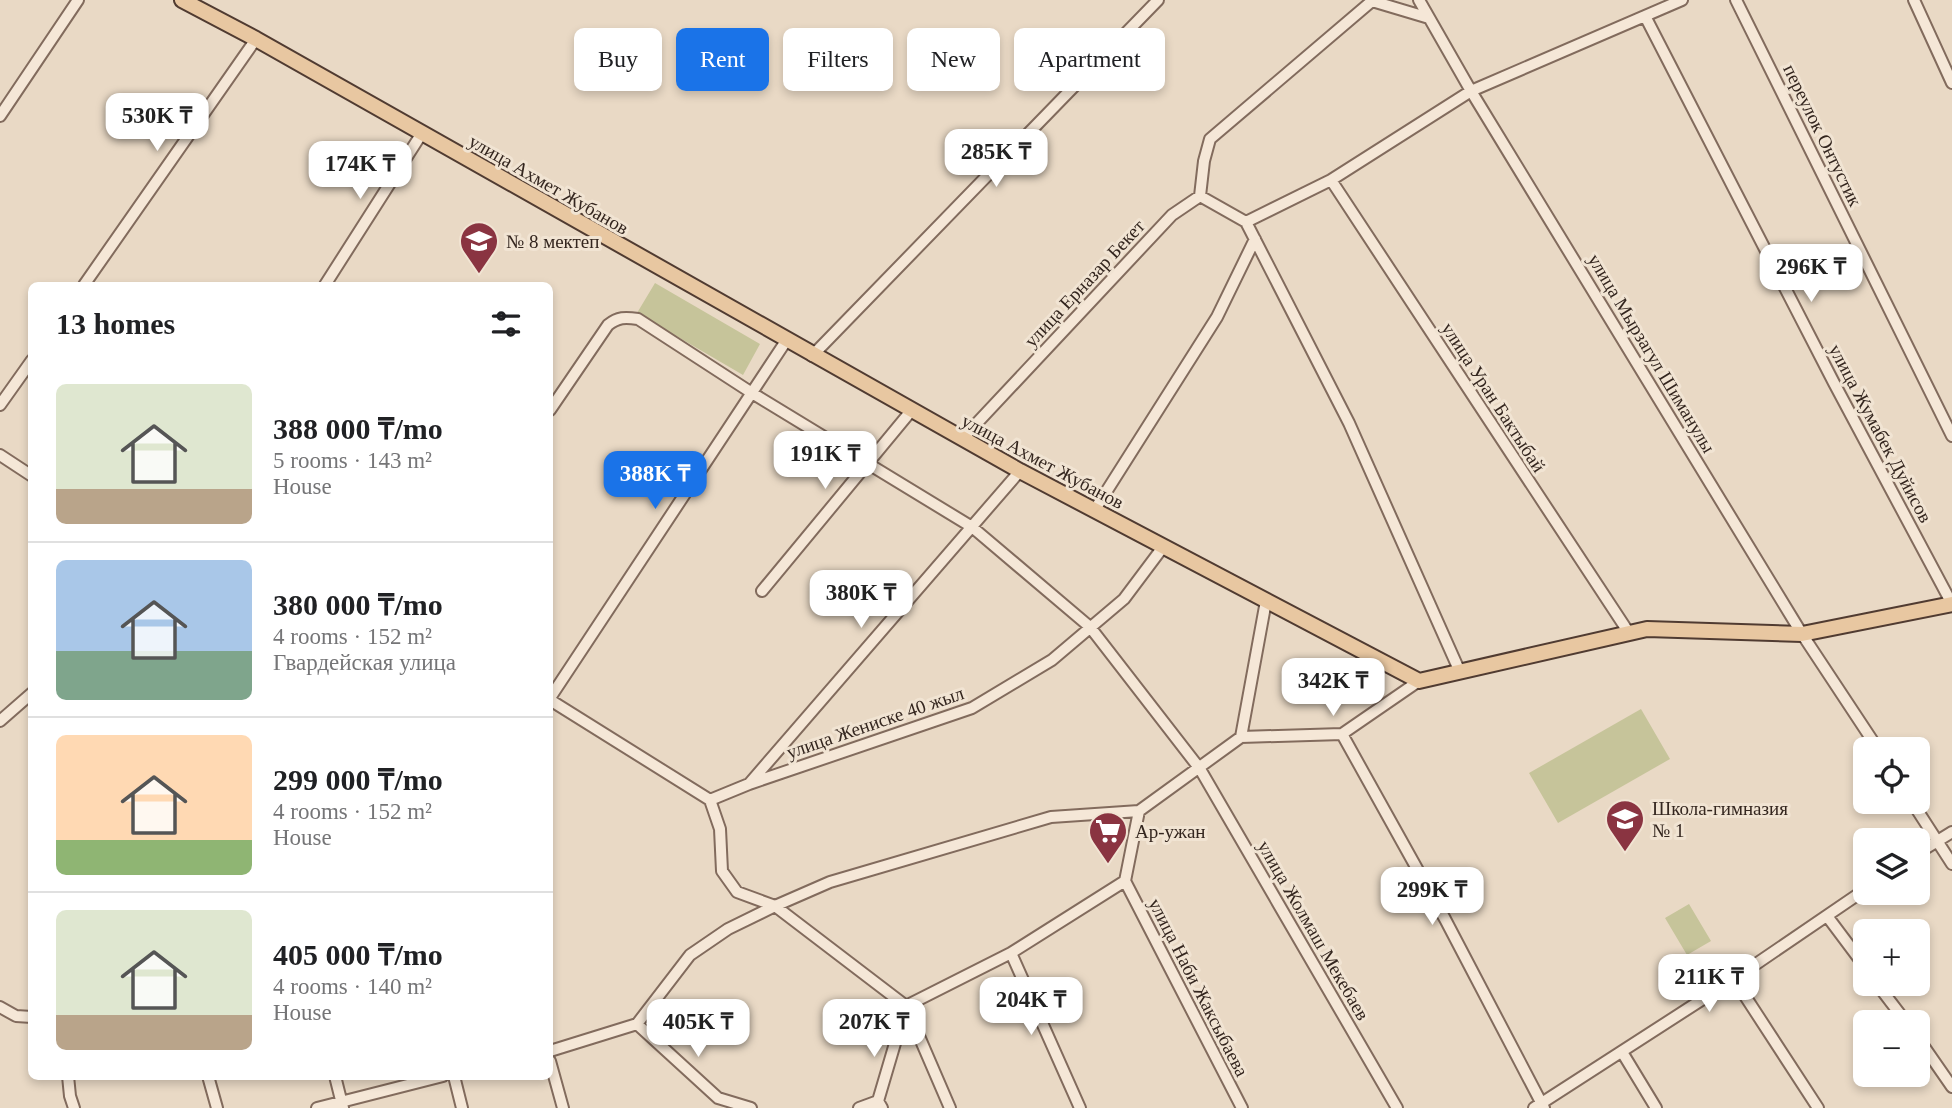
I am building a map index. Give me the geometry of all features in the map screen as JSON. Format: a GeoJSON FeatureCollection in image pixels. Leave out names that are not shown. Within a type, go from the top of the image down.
{"type":"FeatureCollection","features":[{"type":"Feature","properties":{"kind":"main road","name":"улица Ахмет Жубанов"},"geometry":{"type":"LineString","coordinates":[[182,0],[256,39],[961,439],[1419,681]]}},
{"type":"Feature","properties":{"kind":"main road"},"geometry":{"type":"LineString","coordinates":[[1419,681],[1647,629],[1802,634],[1952,604]]}},
{"type":"Feature","properties":{"kind":"street"},"geometry":{"type":"LineString","coordinates":[[0,116],[78,0]]}},
{"type":"Feature","properties":{"kind":"street"},"geometry":{"type":"LineString","coordinates":[[812,356],[1158,0]]}},
{"type":"Feature","properties":{"kind":"street"},"geometry":{"type":"LineString","coordinates":[[1419,0],[1471,91]]}},
{"type":"Feature","properties":{"kind":"street"},"geometry":{"type":"LineString","coordinates":[[1246,222],[1331,180],[1471,91],[1682,0]]}},
{"type":"Feature","properties":{"kind":"street","name":"переулок Онтустик"},"geometry":{"type":"LineString","coordinates":[[1736,0],[1952,436]]}},
{"type":"Feature","properties":{"kind":"street"},"geometry":{"type":"LineString","coordinates":[[1914,0],[1952,83]]}},
{"type":"Feature","properties":{"kind":"street"},"geometry":{"type":"LineString","coordinates":[[1429,18],[1372,1],[1210,139],[1200,195],[1246,222],[1349,423],[1460,672]]}},
{"type":"Feature","properties":{"kind":"street","name":"улица Жумабек Дуйисов"},"geometry":{"type":"LineString","coordinates":[[1645,16],[1834,383],[1952,604]]}},
{"type":"Feature","properties":{"kind":"street"},"geometry":{"type":"LineString","coordinates":[[86,282],[256,39]]}},
{"type":"Feature","properties":{"kind":"street","name":"улица Мырзагул Шиманулы"},"geometry":{"type":"LineString","coordinates":[[1471,91],[1802,634],[1870,737]]}},
{"type":"Feature","properties":{"kind":"street"},"geometry":{"type":"LineString","coordinates":[[327,282],[422,134]]}},
{"type":"Feature","properties":{"kind":"street","name":"улица Уран Бактыбай"},"geometry":{"type":"LineString","coordinates":[[1331,180],[1629,633]]}},
{"type":"Feature","properties":{"kind":"street","name":"улица Ерназар Бекет"},"geometry":{"type":"LineString","coordinates":[[961,439],[1172,215],[1200,195]]}},
{"type":"Feature","properties":{"kind":"street"},"geometry":{"type":"LineString","coordinates":[[1094,511],[1217,317],[1255,239]]}},
{"type":"Feature","properties":{"kind":"street","name":"улица Жолмаш Мекебаев"},"geometry":{"type":"LineString","coordinates":[[553,405],[601,333],[617,318],[638,319],[752,393],[972,527],[1090,627],[1200,769],[1398,1108]]}},
{"type":"Feature","properties":{"kind":"street"},"geometry":{"type":"LineString","coordinates":[[553,694],[786,341]]}},
{"type":"Feature","properties":{"kind":"street"},"geometry":{"type":"LineString","coordinates":[[0,405],[28,366]]}},
{"type":"Feature","properties":{"kind":"street"},"geometry":{"type":"LineString","coordinates":[[762,591],[911,411]]}},
{"type":"Feature","properties":{"kind":"street"},"geometry":{"type":"LineString","coordinates":[[0,455],[28,472]]}},
{"type":"Feature","properties":{"kind":"street"},"geometry":{"type":"LineString","coordinates":[[749,784],[1020,471]]}},
{"type":"Feature","properties":{"kind":"street","name":"улица Жениске 40 жыл"},"geometry":{"type":"LineString","coordinates":[[710,800],[749,784],[972,708],[1052,660],[1124,599],[1163,547]]}},
{"type":"Feature","properties":{"kind":"street"},"geometry":{"type":"LineString","coordinates":[[1241,737],[1266,601]]}},
{"type":"Feature","properties":{"kind":"street"},"geometry":{"type":"LineString","coordinates":[[553,1050],[637,1024],[690,955],[728,929],[830,882],[1051,817],[1139,811],[1241,737],[1342,734],[1419,681]]}},
{"type":"Feature","properties":{"kind":"street"},"geometry":{"type":"LineString","coordinates":[[0,721],[28,696]]}},
{"type":"Feature","properties":{"kind":"street"},"geometry":{"type":"LineString","coordinates":[[553,701],[710,800],[720,829],[722,871],[737,892],[775,906],[906,1006],[950,1108]]}},
{"type":"Feature","properties":{"kind":"street"},"geometry":{"type":"LineString","coordinates":[[1342,734],[1445,919],[1540,1107],[1853,898]]}},
{"type":"Feature","properties":{"kind":"street"},"geometry":{"type":"LineString","coordinates":[[859,1108],[880,1104],[906,1006],[1011,953],[1125,881],[1139,811]]}},
{"type":"Feature","properties":{"kind":"street"},"geometry":{"type":"LineString","coordinates":[[1920,814],[1952,864]]}},
{"type":"Feature","properties":{"kind":"street"},"geometry":{"type":"LineString","coordinates":[[1930,845],[1952,832]]}},
{"type":"Feature","properties":{"kind":"street","name":"улица Наби Жаксыбаева"},"geometry":{"type":"LineString","coordinates":[[1125,881],[1242,1108]]}},
{"type":"Feature","properties":{"kind":"street"},"geometry":{"type":"LineString","coordinates":[[1827,916],[1853,951]]}},
{"type":"Feature","properties":{"kind":"street"},"geometry":{"type":"LineString","coordinates":[[1011,953],[1080,1108]]}},
{"type":"Feature","properties":{"kind":"street"},"geometry":{"type":"LineString","coordinates":[[1734,979],[1818,1108]]}},
{"type":"Feature","properties":{"kind":"street"},"geometry":{"type":"LineString","coordinates":[[1886,996],[1897,1010]]}},
{"type":"Feature","properties":{"kind":"street"},"geometry":{"type":"LineString","coordinates":[[0,1007],[16,1016],[28,1017]]}},
{"type":"Feature","properties":{"kind":"street"},"geometry":{"type":"LineString","coordinates":[[637,1024],[718,1098],[751,1108]]}},
{"type":"Feature","properties":{"kind":"street"},"geometry":{"type":"LineString","coordinates":[[1622,1052],[1656,1108]]}},
{"type":"Feature","properties":{"kind":"street"},"geometry":{"type":"LineString","coordinates":[[1930,1055],[1952,1087]]}},
{"type":"Feature","properties":{"kind":"street"},"geometry":{"type":"LineString","coordinates":[[553,1072],[563,1108]]}},
{"type":"Feature","properties":{"kind":"street"},"geometry":{"type":"LineString","coordinates":[[68,1080],[74,1108]]}},
{"type":"Feature","properties":{"kind":"street"},"geometry":{"type":"LineString","coordinates":[[209,1080],[218,1108]]}},
{"type":"Feature","properties":{"kind":"street"},"geometry":{"type":"LineString","coordinates":[[336,1080],[342,1105]]}},
{"type":"Feature","properties":{"kind":"street"},"geometry":{"type":"LineString","coordinates":[[317,1108],[342,1105],[429,1080]]}},
{"type":"Feature","properties":{"kind":"street"},"geometry":{"type":"LineString","coordinates":[[455,1080],[462,1108]]}},
{"type":"Feature","properties":{"kind":"shaded area"},"geometry":{"type":"Polygon","coordinates":[[[655,283],[760,344],[743,375],[637,313],[655,283]]]}},
{"type":"Feature","properties":{"kind":"shaded area"},"geometry":{"type":"Polygon","coordinates":[[[1641,709],[1670,759],[1558,823],[1529,773],[1641,709]]]}},
{"type":"Feature","properties":{"kind":"shaded area"},"geometry":{"type":"Polygon","coordinates":[[[1689,904],[1711,941],[1687,955],[1665,918],[1689,904]]]}},
{"type":"Feature","properties":{"kind":"place","name":"№ 8 мектеп"},"geometry":{"type":"Point","coordinates":[479,275]}},
{"type":"Feature","properties":{"kind":"place","name":"Школа-гимназия № 1"},"geometry":{"type":"Point","coordinates":[1625,853]}},
{"type":"Feature","properties":{"kind":"place","name":"Ар-ужан"},"geometry":{"type":"Point","coordinates":[1108,865]}}]}
